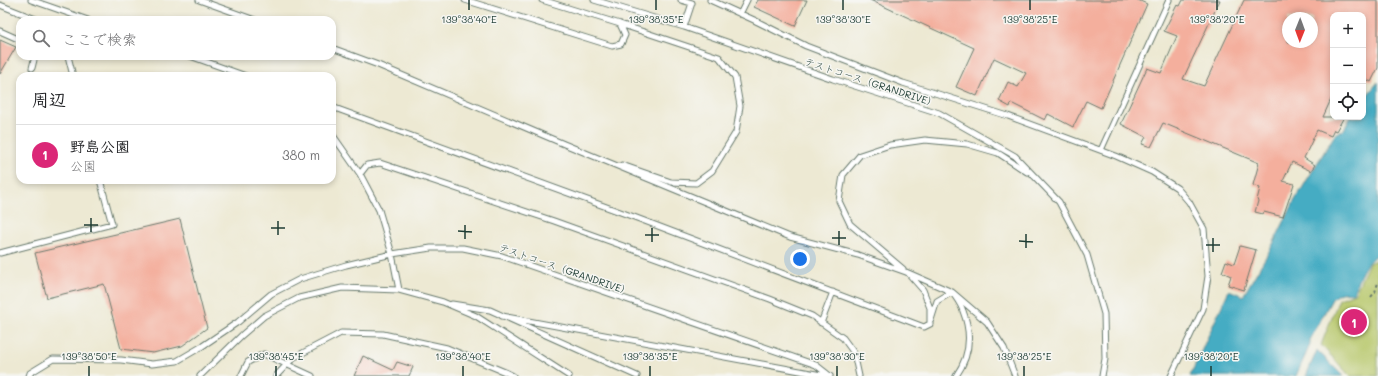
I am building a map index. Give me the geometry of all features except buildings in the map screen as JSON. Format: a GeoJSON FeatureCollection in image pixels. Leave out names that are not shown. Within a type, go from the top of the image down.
{"type":"FeatureCollection","features":[{"type":"Feature","properties":{"kind":"lane"},"geometry":{"type":"LineString","coordinates":[[31,0],[77,16]]}},
{"type":"Feature","properties":{"kind":"lane"},"geometry":{"type":"LineString","coordinates":[[200,0],[244,16]]}},
{"type":"Feature","properties":{"kind":"lane"},"geometry":{"type":"LineString","coordinates":[[465,0],[612,46],[621,44],[624,35],[620,24]]}},
{"type":"Feature","properties":{"kind":"lane"},"geometry":{"type":"LineString","coordinates":[[542,0],[719,57],[734,77],[740,106],[736,132],[712,171],[696,183],[671,182],[564,144]]}},
{"type":"Feature","properties":{"kind":"lane","name":"テストコース（GRANDRIVE）"},"geometry":{"type":"LineString","coordinates":[[594,0],[684,27],[832,80],[939,113],[1015,156],[1059,202],[1087,255],[1104,314],[1104,359],[1102,376]]}},
{"type":"Feature","properties":{"kind":"lane"},"geometry":{"type":"LineString","coordinates":[[681,0],[692,3],[684,27]]}},
{"type":"Feature","properties":{"kind":"lane"},"geometry":{"type":"LineString","coordinates":[[710,0],[806,46],[903,84],[1008,116],[1101,150],[1152,172],[1177,188],[1189,202],[1204,229],[1208,276],[1203,309],[1171,376]]}},
{"type":"Feature","properties":{"kind":"lane"},"geometry":{"type":"LineString","coordinates":[[740,14],[747,0]]}},
{"type":"Feature","properties":{"kind":"lane"},"geometry":{"type":"LineString","coordinates":[[1101,150],[1169,0]]}},
{"type":"Feature","properties":{"kind":"lane"},"geometry":{"type":"LineString","coordinates":[[0,4],[28,16]]}},
{"type":"Feature","properties":{"kind":"lane"},"geometry":{"type":"LineString","coordinates":[[0,31],[16,38]]}},
{"type":"Feature","properties":{"kind":"lane"},"geometry":{"type":"LineString","coordinates":[[336,49],[378,65],[564,144],[790,237],[858,255],[906,272],[952,292],[987,322],[1004,348],[1015,376]]}},
{"type":"Feature","properties":{"kind":"lane"},"geometry":{"type":"LineString","coordinates":[[32,68],[33,60]]}},
{"type":"Feature","properties":{"kind":"lane"},"geometry":{"type":"LineString","coordinates":[[69,60],[72,72]]}},
{"type":"Feature","properties":{"kind":"lane"},"geometry":{"type":"LineString","coordinates":[[201,60],[235,72]]}},
{"type":"Feature","properties":{"kind":"lane"},"geometry":{"type":"LineString","coordinates":[[336,108],[634,217],[924,327],[930,324],[937,301],[952,292]]}},
{"type":"Feature","properties":{"kind":"lane"},"geometry":{"type":"LineString","coordinates":[[336,140],[360,174],[379,210],[392,254],[399,290]]}},
{"type":"Feature","properties":{"kind":"lane"},"geometry":{"type":"LineString","coordinates":[[930,324],[930,308],[923,290],[906,272],[850,224],[839,201],[843,175],[860,155],[890,145],[925,140],[967,144],[998,153],[1035,177]]}},
{"type":"Feature","properties":{"kind":"lane"},"geometry":{"type":"LineString","coordinates":[[360,174],[367,165],[380,163],[554,221],[770,299],[812,316],[843,338],[854,353],[859,376]]}},
{"type":"Feature","properties":{"kind":"lane"},"geometry":{"type":"LineString","coordinates":[[0,253],[112,224],[101,184]]}},
{"type":"Feature","properties":{"kind":"lane","name":"テストコース（GRANDRIVE）"},"geometry":{"type":"LineString","coordinates":[[29,376],[30,373],[53,359],[121,360],[152,364],[177,361],[201,348],[238,322],[271,294],[300,279],[346,265],[392,254],[431,248],[463,248],[502,256],[816,365],[829,376]]}},
{"type":"Feature","properties":{"kind":"lane"},"geometry":{"type":"LineString","coordinates":[[200,376],[242,334],[264,316],[299,298],[342,288],[399,290],[443,302],[490,310],[637,376]]}},
{"type":"Feature","properties":{"kind":"lane"},"geometry":{"type":"LineString","coordinates":[[821,323],[833,292]]}},
{"type":"Feature","properties":{"kind":"lane"},"geometry":{"type":"LineString","coordinates":[[952,292],[963,310],[970,340],[965,360],[956,376]]}},
{"type":"Feature","properties":{"kind":"lane"},"geometry":{"type":"LineString","coordinates":[[443,302],[476,316],[569,376]]}},
{"type":"Feature","properties":{"kind":"lane","name":"テストコース（GRANDRIVE）"},"geometry":{"type":"LineString","coordinates":[[502,316],[829,376]]}},
{"type":"Feature","properties":{"kind":"lane"},"geometry":{"type":"LineString","coordinates":[[276,376],[293,358],[341,334],[383,334],[447,348],[513,376]]}},
{"type":"Feature","properties":{"kind":"lane"},"geometry":{"type":"LineString","coordinates":[[241,376],[248,362],[264,354],[312,376]]}},
{"type":"Feature","properties":{"kind":"path"},"geometry":{"type":"LineString","coordinates":[[1371,297],[1375,292],[1378,283]]}},
{"type":"Feature","properties":{"kind":"green space"},"geometry":{"type":"Polygon","coordinates":[[[1378,259],[1378,376],[1350,376],[1321,345],[1339,299],[1355,293],[1369,263],[1378,259]]]}},
{"type":"Feature","properties":{"kind":"water"},"geometry":{"type":"Polygon","coordinates":[[[1378,82],[1378,254],[1373,257],[1366,266],[1353,293],[1341,293],[1332,299],[1310,340],[1310,345],[1296,376],[1190,376],[1229,290],[1243,296],[1271,248],[1295,200],[1336,133],[1343,131],[1349,120],[1366,120],[1366,97],[1378,82]]]}},
{"type":"Feature","properties":{"kind":"water"},"geometry":{"type":"Polygon","coordinates":[[[1317,350],[1343,376],[1306,376],[1317,350]]]}},
{"type":"Feature","properties":{"kind":"place","name":"野島公園"},"geometry":{"type":"Point","coordinates":[1354,322]}}]}
